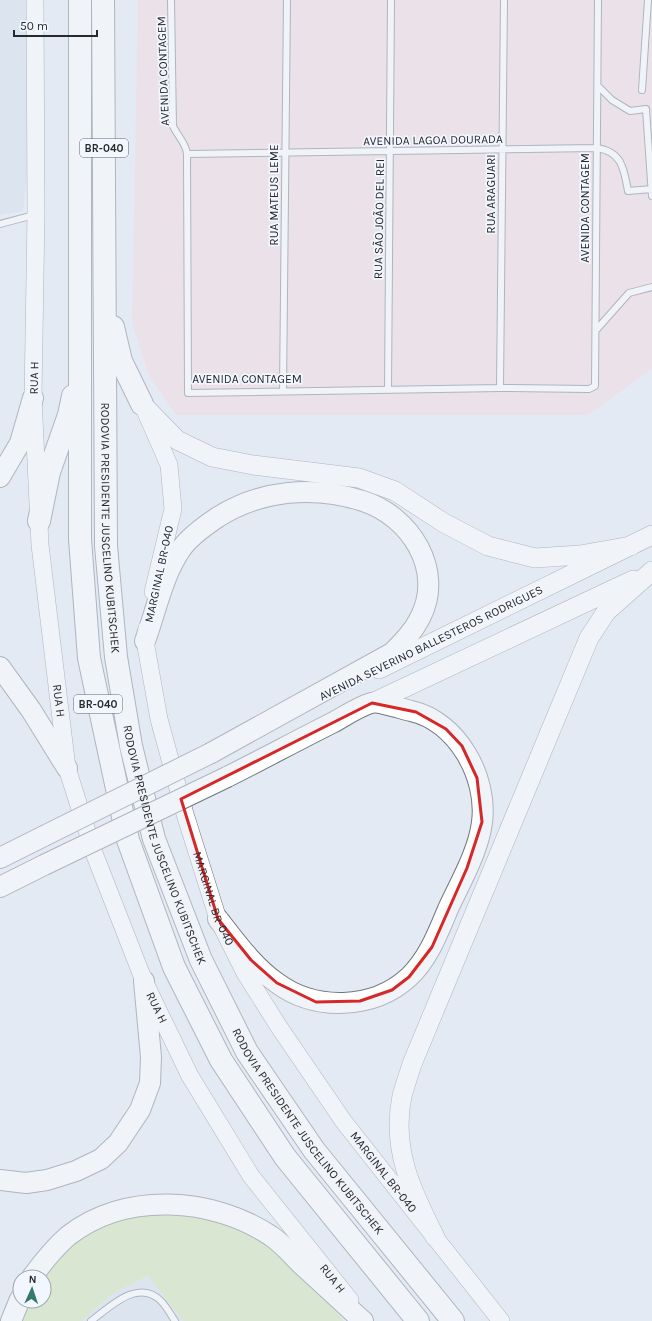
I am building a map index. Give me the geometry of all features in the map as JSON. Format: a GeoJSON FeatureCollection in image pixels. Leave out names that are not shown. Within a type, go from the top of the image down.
{"type":"FeatureCollection","features":[{"type":"Feature","properties":{"kind":"highway","name":"RODOVIA PRESIDENTE JUSCELINO KUBITSCHEK"},"geometry":{"type":"LineString","coordinates":[[80,0],[80,539],[89,658],[130,847],[174,967],[221,1060],[285,1157],[418,1321]]}},
{"type":"Feature","properties":{"kind":"highway","name":"RODOVIA PRESIDENTE JUSCELINO KUBITSCHEK"},"geometry":{"type":"LineString","coordinates":[[103,0],[106,554],[116,657],[130,746],[154,839],[201,960],[247,1052],[314,1150],[453,1321]]}},
{"type":"Feature","properties":{"kind":"highway"},"geometry":{"type":"LineString","coordinates":[[105,297],[122,361],[142,404]]}},
{"type":"Feature","properties":{"kind":"highway"},"geometry":{"type":"LineString","coordinates":[[39,521],[49,472],[69,414],[80,363]]}},
{"type":"Feature","properties":{"kind":"highway"},"geometry":{"type":"LineString","coordinates":[[0,477],[20,443],[33,398]]}},
{"type":"Feature","properties":{"kind":"highway"},"geometry":{"type":"LineString","coordinates":[[145,641],[168,576],[182,548],[207,524],[231,509],[260,497],[294,492],[339,495],[364,501],[384,511],[405,526],[416,542],[426,561],[427,595],[421,617],[408,637],[392,653],[270,721]]}},
{"type":"Feature","properties":{"kind":"highway"},"geometry":{"type":"LineString","coordinates":[[0,666],[31,710],[67,768]]}},
{"type":"Feature","properties":{"kind":"highway"},"geometry":{"type":"LineString","coordinates":[[0,887],[227,777],[372,702],[416,712],[431,718],[446,729],[462,746],[477,778],[482,803],[482,822],[467,868],[432,946],[421,963],[404,981],[392,990],[360,1001],[338,1003],[316,1002],[296,994],[277,983],[251,960],[218,919]]}},
{"type":"Feature","properties":{"kind":"highway","name":"AVENIDA SEVERINO BALLESTEROS RODRIGUES"},"geometry":{"type":"LineString","coordinates":[[1,857],[211,754],[270,721]]}},
{"type":"Feature","properties":{"kind":"highway"},"geometry":{"type":"LineString","coordinates":[[0,1180],[26,1183],[47,1180],[76,1171],[101,1159],[118,1143],[140,1110],[150,1084],[151,1057],[144,981]]}},
{"type":"Feature","properties":{"kind":"highway"},"geometry":{"type":"LineString","coordinates":[[38,1269],[47,1256],[69,1236],[93,1221],[115,1212],[137,1207],[170,1205],[204,1208],[236,1216],[272,1237],[363,1321]]}},
{"type":"Feature","properties":{"kind":"highway"},"geometry":{"type":"LineString","coordinates":[[11,1321],[16,1309]]}},
{"type":"Feature","properties":{"kind":"main road","name":"RUA H"},"geometry":{"type":"LineString","coordinates":[[35,0],[36,214],[33,398],[40,545],[67,768],[94,853],[144,981],[190,1076],[251,1176],[367,1321]]}},
{"type":"Feature","properties":{"kind":"main road"},"geometry":{"type":"LineString","coordinates":[[142,404],[177,440],[212,457],[253,465],[359,478],[395,491],[444,523],[488,546],[535,558],[580,555],[631,546]]}},
{"type":"Feature","properties":{"kind":"main road","name":"MARGINAL BR-040"},"geometry":{"type":"LineString","coordinates":[[142,404],[169,465],[173,509],[150,604],[145,641],[159,719],[185,814],[218,919],[245,973],[300,1059],[344,1122],[501,1321]]}},
{"type":"Feature","properties":{"kind":"main road","name":"AVENIDA SEVERINO BALLESTEROS RODRIGUES"},"geometry":{"type":"LineString","coordinates":[[270,721],[652,535]]}},
{"type":"Feature","properties":{"kind":"main road"},"geometry":{"type":"LineString","coordinates":[[372,702],[652,571]]}},
{"type":"Feature","properties":{"kind":"main road"},"geometry":{"type":"LineString","coordinates":[[435,1237],[412,1191],[402,1159],[400,1114],[402,1096],[412,1064],[589,638],[606,612],[652,571]]}},
{"type":"Feature","properties":{"kind":"lane","name":"AVENIDA CONTAGEM"},"geometry":{"type":"LineString","coordinates":[[171,0],[173,126],[178,136],[186,146],[187,154],[188,393],[592,388],[596,382],[597,329],[596,148],[598,0]]}},
{"type":"Feature","properties":{"kind":"lane","name":"RUA MATEUS LEME"},"geometry":{"type":"LineString","coordinates":[[283,391],[287,0]]}},
{"type":"Feature","properties":{"kind":"lane","name":"RUA SÃO JOÃO DEL REI"},"geometry":{"type":"LineString","coordinates":[[388,390],[392,0]]}},
{"type":"Feature","properties":{"kind":"lane","name":"RUA ARAGUARI"},"geometry":{"type":"LineString","coordinates":[[500,388],[504,0]]}},
{"type":"Feature","properties":{"kind":"lane"},"geometry":{"type":"LineString","coordinates":[[642,90],[648,0]]}},
{"type":"Feature","properties":{"kind":"lane"},"geometry":{"type":"LineString","coordinates":[[598,86],[612,100],[630,111],[649,109],[652,196]]}},
{"type":"Feature","properties":{"kind":"lane","name":"AVENIDA LAGOA DOURADA"},"geometry":{"type":"LineString","coordinates":[[187,154],[596,148],[607,149],[623,164],[628,191],[652,189]]}},
{"type":"Feature","properties":{"kind":"lane"},"geometry":{"type":"LineString","coordinates":[[0,224],[36,214]]}},
{"type":"Feature","properties":{"kind":"lane"},"geometry":{"type":"LineString","coordinates":[[597,329],[629,293],[652,287]]}},
{"type":"Feature","properties":{"kind":"lane"},"geometry":{"type":"LineString","coordinates":[[91,1321],[129,1294],[139,1292],[150,1294],[161,1301],[175,1321]]}},
{"type":"Feature","properties":{"kind":"highlighted area"},"geometry":{"type":"Polygon","coordinates":[[[372,703],[416,712],[446,729],[462,746],[477,778],[482,822],[467,868],[432,947],[409,977],[392,990],[360,1001],[316,1002],[277,983],[251,960],[218,919],[181,799],[372,703]]]}},
{"type":"Feature","properties":{"kind":"shaded area"},"geometry":{"type":"Polygon","coordinates":[[[0,0],[26,0],[27,171],[23,211],[0,215],[0,0]]]}},
{"type":"Feature","properties":{"kind":"shaded area"},"geometry":{"type":"Polygon","coordinates":[[[138,0],[652,0],[652,369],[588,415],[176,415],[149,376],[132,323],[138,0]]]}},
{"type":"Feature","properties":{"kind":"shaded area"},"geometry":{"type":"Polygon","coordinates":[[[148,1276],[183,1321],[82,1321],[112,1294],[148,1276]]]}},
{"type":"Feature","properties":{"kind":"green space"},"geometry":{"type":"Polygon","coordinates":[[[155,1213],[189,1214],[210,1217],[231,1223],[250,1232],[285,1257],[316,1288],[344,1321],[183,1321],[148,1276],[112,1294],[82,1321],[21,1321],[26,1309],[52,1309],[52,1269],[50,1269],[63,1253],[92,1231],[121,1218],[155,1213]]]}}]}
